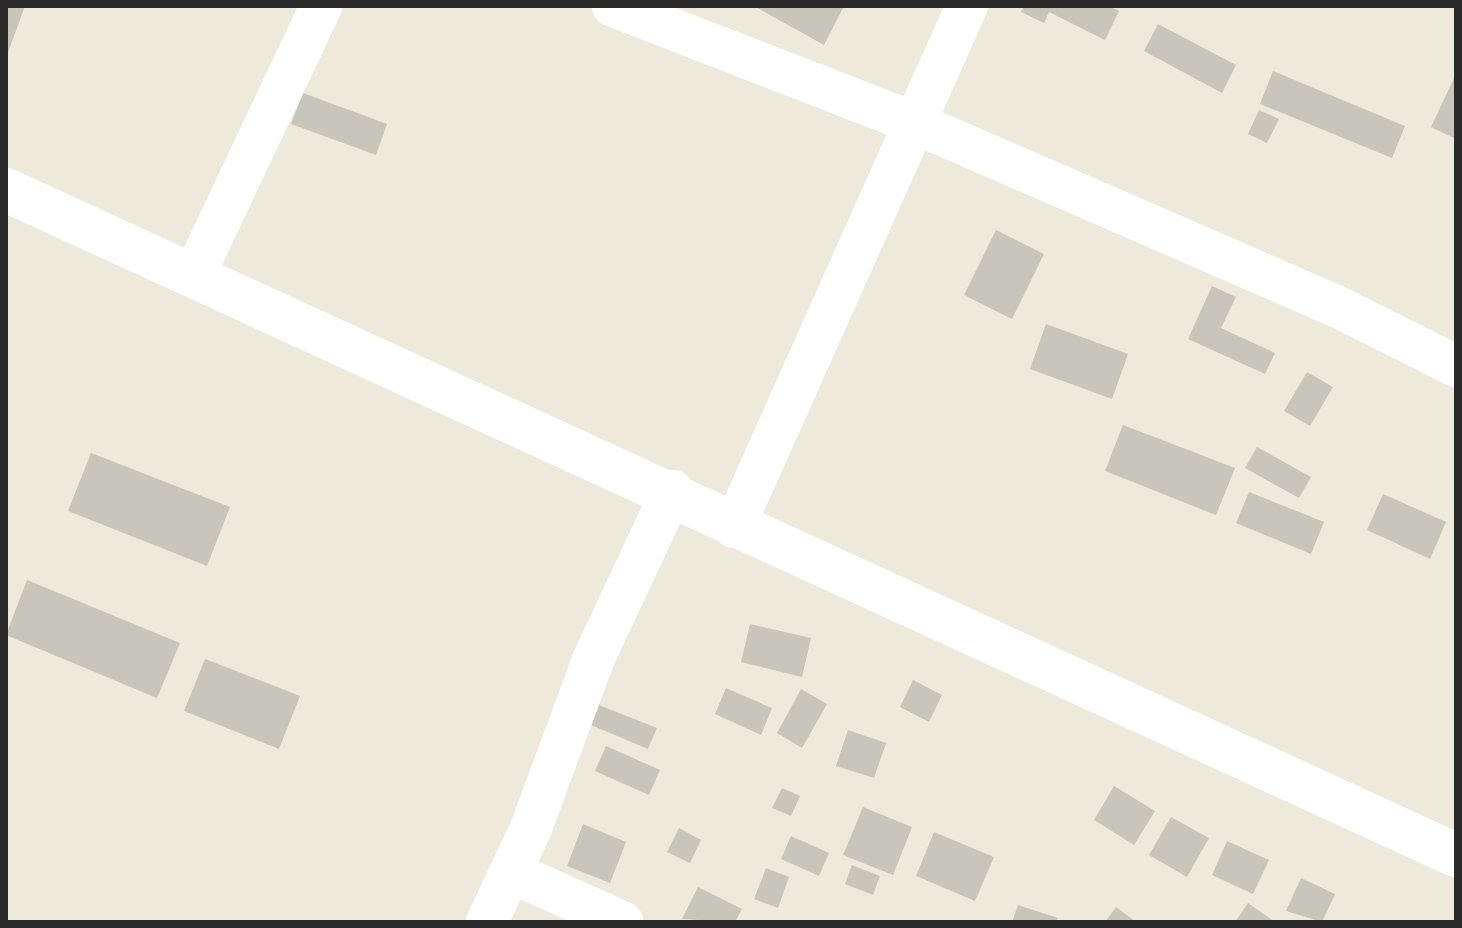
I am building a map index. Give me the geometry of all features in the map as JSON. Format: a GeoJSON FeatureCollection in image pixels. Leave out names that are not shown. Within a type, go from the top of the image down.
{"type":"FeatureCollection","features":[{"type":"Feature","properties":{"kind":"street"},"geometry":{"type":"LineString","coordinates":[[196,271],[321,6]]}},
{"type":"Feature","properties":{"kind":"street"},"geometry":{"type":"LineString","coordinates":[[613,6],[915,123],[1332,304],[1456,366]]}},
{"type":"Feature","properties":{"kind":"street"},"geometry":{"type":"LineString","coordinates":[[734,527],[967,6]]}},
{"type":"Feature","properties":{"kind":"street"},"geometry":{"type":"LineString","coordinates":[[6,190],[196,271],[672,491],[734,527],[1456,855]]}},
{"type":"Feature","properties":{"kind":"street"},"geometry":{"type":"LineString","coordinates":[[487,922],[513,873],[593,660],[672,491]]}},
{"type":"Feature","properties":{"kind":"street"},"geometry":{"type":"LineString","coordinates":[[513,873],[622,922]]}},
{"type":"Feature","properties":{"kind":"building"},"geometry":{"type":"Polygon","coordinates":[[[6,6],[25,6],[6,58],[6,6]]]}},
{"type":"Feature","properties":{"kind":"building"},"geometry":{"type":"Polygon","coordinates":[[[754,6],[844,6],[824,45],[754,6]]]}},
{"type":"Feature","properties":{"kind":"building"},"geometry":{"type":"Polygon","coordinates":[[[1024,6],[1109,6],[1119,11],[1105,40],[1049,12],[1044,23],[1021,12],[1024,6]]]}},
{"type":"Feature","properties":{"kind":"building"},"geometry":{"type":"Polygon","coordinates":[[[1158,24],[1236,65],[1222,93],[1144,51],[1158,24]]]}},
{"type":"Feature","properties":{"kind":"building"},"geometry":{"type":"Polygon","coordinates":[[[1273,71],[1405,126],[1392,158],[1260,104],[1273,71]]]}},
{"type":"Feature","properties":{"kind":"building"},"geometry":{"type":"Polygon","coordinates":[[[1456,74],[1456,139],[1431,127],[1456,74]]]}},
{"type":"Feature","properties":{"kind":"building"},"geometry":{"type":"Polygon","coordinates":[[[303,93],[387,124],[376,155],[291,124],[303,93]]]}},
{"type":"Feature","properties":{"kind":"building"},"geometry":{"type":"Polygon","coordinates":[[[1259,110],[1279,119],[1267,143],[1248,134],[1259,110]]]}},
{"type":"Feature","properties":{"kind":"building"},"geometry":{"type":"Polygon","coordinates":[[[996,230],[1044,254],[1012,319],[964,295],[996,230]]]}},
{"type":"Feature","properties":{"kind":"building"},"geometry":{"type":"Polygon","coordinates":[[[1212,286],[1236,297],[1221,328],[1275,353],[1265,374],[1188,339],[1212,286]]]}},
{"type":"Feature","properties":{"kind":"building"},"geometry":{"type":"Polygon","coordinates":[[[1046,324],[1128,354],[1112,399],[1030,369],[1046,324]]]}},
{"type":"Feature","properties":{"kind":"building"},"geometry":{"type":"Polygon","coordinates":[[[1307,372],[1333,387],[1310,426],[1284,411],[1307,372]]]}},
{"type":"Feature","properties":{"kind":"building"},"geometry":{"type":"Polygon","coordinates":[[[1123,425],[1235,468],[1216,515],[1105,471],[1123,425]]]}},
{"type":"Feature","properties":{"kind":"building"},"geometry":{"type":"Polygon","coordinates":[[[1257,447],[1311,477],[1299,498],[1245,468],[1257,447]]]}},
{"type":"Feature","properties":{"kind":"building"},"geometry":{"type":"Polygon","coordinates":[[[91,453],[230,507],[207,566],[68,511],[91,453]]]}},
{"type":"Feature","properties":{"kind":"building"},"geometry":{"type":"Polygon","coordinates":[[[1249,492],[1324,522],[1311,554],[1236,523],[1249,492]]]}},
{"type":"Feature","properties":{"kind":"building"},"geometry":{"type":"Polygon","coordinates":[[[1383,494],[1446,522],[1430,559],[1367,530],[1383,494]]]}},
{"type":"Feature","properties":{"kind":"building"},"geometry":{"type":"Polygon","coordinates":[[[27,580],[180,643],[157,698],[6,635],[27,580]]]}},
{"type":"Feature","properties":{"kind":"building"},"geometry":{"type":"Polygon","coordinates":[[[750,624],[811,638],[802,677],[741,662],[750,624]]]}},
{"type":"Feature","properties":{"kind":"building"},"geometry":{"type":"Polygon","coordinates":[[[205,659],[300,696],[279,749],[184,711],[205,659]]]}},
{"type":"Feature","properties":{"kind":"building"},"geometry":{"type":"Polygon","coordinates":[[[913,680],[942,695],[929,722],[900,707],[913,680]]]}},
{"type":"Feature","properties":{"kind":"building"},"geometry":{"type":"Polygon","coordinates":[[[726,688],[772,708],[761,735],[715,714],[726,688]]]}},
{"type":"Feature","properties":{"kind":"building"},"geometry":{"type":"Polygon","coordinates":[[[801,689],[827,704],[802,748],[777,733],[801,689]]]}},
{"type":"Feature","properties":{"kind":"building"},"geometry":{"type":"Polygon","coordinates":[[[599,705],[657,728],[648,749],[591,725],[599,705]]]}},
{"type":"Feature","properties":{"kind":"building"},"geometry":{"type":"Polygon","coordinates":[[[848,730],[886,743],[874,778],[836,766],[848,730]]]}},
{"type":"Feature","properties":{"kind":"building"},"geometry":{"type":"Polygon","coordinates":[[[606,746],[660,770],[649,795],[595,771],[606,746]]]}},
{"type":"Feature","properties":{"kind":"building"},"geometry":{"type":"Polygon","coordinates":[[[1114,786],[1155,811],[1134,845],[1094,820],[1114,786]]]}},
{"type":"Feature","properties":{"kind":"building"},"geometry":{"type":"Polygon","coordinates":[[[782,788],[800,796],[791,816],[772,808],[782,788]]]}},
{"type":"Feature","properties":{"kind":"building"},"geometry":{"type":"Polygon","coordinates":[[[863,807],[912,827],[893,875],[843,855],[863,807]]]}},
{"type":"Feature","properties":{"kind":"building"},"geometry":{"type":"Polygon","coordinates":[[[1171,817],[1209,838],[1187,877],[1149,855],[1171,817]]]}},
{"type":"Feature","properties":{"kind":"building"},"geometry":{"type":"Polygon","coordinates":[[[583,824],[626,842],[610,883],[567,866],[583,824]]]}},
{"type":"Feature","properties":{"kind":"building"},"geometry":{"type":"Polygon","coordinates":[[[679,828],[701,840],[690,863],[667,852],[679,828]]]}},
{"type":"Feature","properties":{"kind":"building"},"geometry":{"type":"Polygon","coordinates":[[[934,832],[994,857],[975,901],[916,876],[934,832]]]}},
{"type":"Feature","properties":{"kind":"building"},"geometry":{"type":"Polygon","coordinates":[[[791,836],[829,853],[819,876],[781,859],[791,836]]]}},
{"type":"Feature","properties":{"kind":"building"},"geometry":{"type":"Polygon","coordinates":[[[1227,841],[1269,860],[1253,894],[1212,875],[1227,841]]]}},
{"type":"Feature","properties":{"kind":"building"},"geometry":{"type":"Polygon","coordinates":[[[852,865],[880,876],[873,895],[845,884],[852,865]]]}},
{"type":"Feature","properties":{"kind":"building"},"geometry":{"type":"Polygon","coordinates":[[[766,868],[789,877],[778,908],[754,899],[766,868]]]}},
{"type":"Feature","properties":{"kind":"building"},"geometry":{"type":"Polygon","coordinates":[[[1301,878],[1335,894],[1322,922],[1286,911],[1301,878]]]}},
{"type":"Feature","properties":{"kind":"building"},"geometry":{"type":"Polygon","coordinates":[[[698,887],[742,909],[735,922],[682,919],[698,887]]]}},
{"type":"Feature","properties":{"kind":"building"},"geometry":{"type":"Polygon","coordinates":[[[1248,903],[1272,920],[1235,922],[1248,903]]]}},
{"type":"Feature","properties":{"kind":"building"},"geometry":{"type":"Polygon","coordinates":[[[1018,905],[1058,918],[1056,922],[1012,922],[1018,905]]]}},
{"type":"Feature","properties":{"kind":"building"},"geometry":{"type":"Polygon","coordinates":[[[1116,907],[1136,922],[1105,922],[1116,907]]]}}]}
